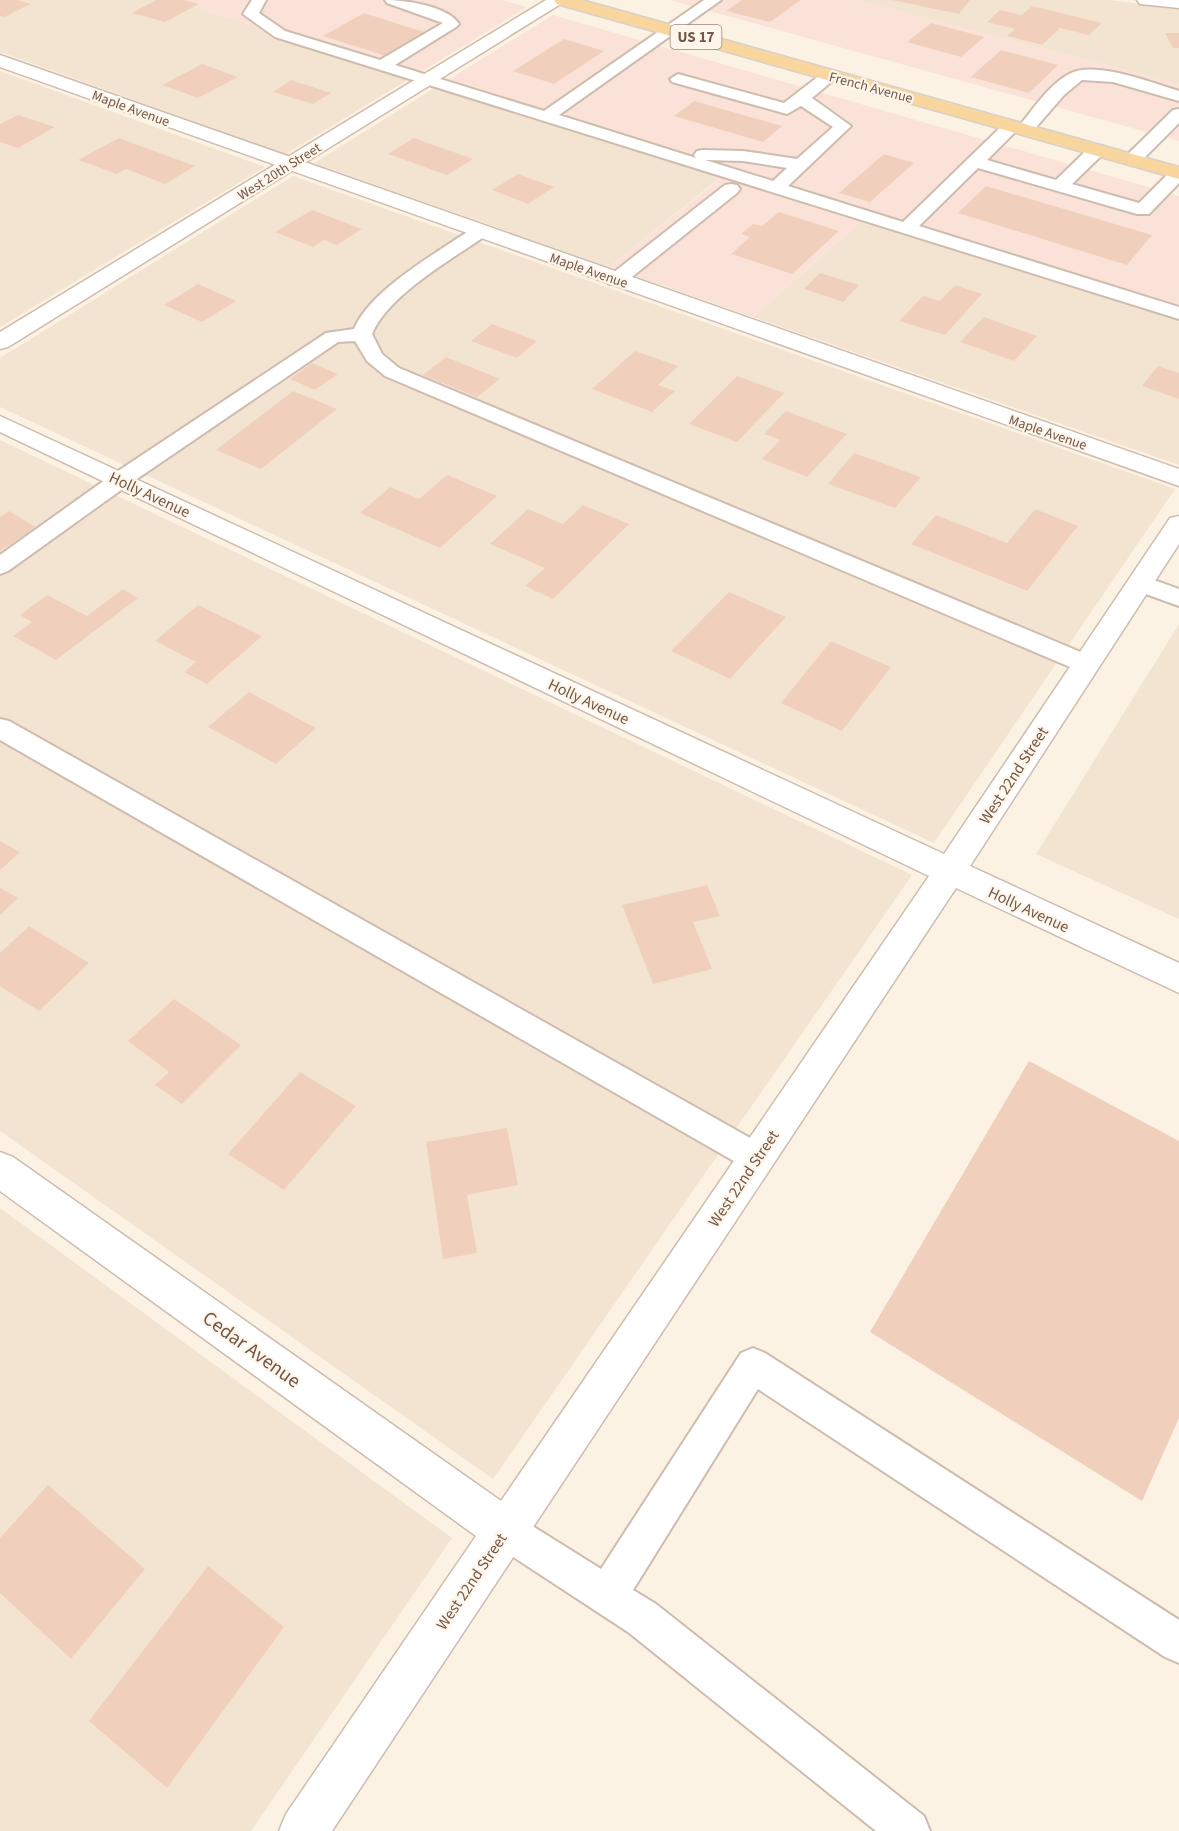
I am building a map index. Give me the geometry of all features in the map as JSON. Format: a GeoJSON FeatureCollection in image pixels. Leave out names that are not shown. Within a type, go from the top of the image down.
{"type":"FeatureCollection","features":[{"type":"Feature","properties":{"kind":"main road","name":"French Avenue"},"geometry":{"type":"LineString","coordinates":[[563,0],[1179,173]]}},
{"type":"Feature","properties":{"kind":"street","name":"West 20th Street"},"geometry":{"type":"LineString","coordinates":[[0,342],[558,0]]}},
{"type":"Feature","properties":{"kind":"street"},"geometry":{"type":"LineString","coordinates":[[1146,0],[1179,3]]}},
{"type":"Feature","properties":{"kind":"street","name":"Maple Avenue"},"geometry":{"type":"LineString","coordinates":[[0,61],[1179,478]]}},
{"type":"Feature","properties":{"kind":"street","name":"Holly Avenue"},"geometry":{"type":"LineString","coordinates":[[0,423],[1179,979]]}},
{"type":"Feature","properties":{"kind":"street","name":"West 22nd Street"},"geometry":{"type":"LineString","coordinates":[[303,1831],[950,871],[1179,524]]}},
{"type":"Feature","properties":{"kind":"street","name":"Cedar Avenue"},"geometry":{"type":"LineString","coordinates":[[0,1169],[505,1530]]}},
{"type":"Feature","properties":{"kind":"lane"},"geometry":{"type":"LineString","coordinates":[[259,0],[251,14],[280,34],[1179,313]]}},
{"type":"Feature","properties":{"kind":"lane"},"geometry":{"type":"LineString","coordinates":[[383,65],[451,24],[448,19],[392,0]]}},
{"type":"Feature","properties":{"kind":"lane"},"geometry":{"type":"LineString","coordinates":[[547,116],[714,0]]}},
{"type":"Feature","properties":{"kind":"lane"},"geometry":{"type":"LineString","coordinates":[[907,228],[975,162],[1077,76],[1097,74],[1179,96]]}},
{"type":"Feature","properties":{"kind":"lane"},"geometry":{"type":"LineString","coordinates":[[678,79],[787,109],[830,75]]}},
{"type":"Feature","properties":{"kind":"lane"},"geometry":{"type":"LineString","coordinates":[[776,188],[843,126],[801,98]]}},
{"type":"Feature","properties":{"kind":"lane"},"geometry":{"type":"LineString","coordinates":[[1133,159],[1179,114]]}},
{"type":"Feature","properties":{"kind":"lane"},"geometry":{"type":"LineString","coordinates":[[1060,186],[1097,150]]}},
{"type":"Feature","properties":{"kind":"lane"},"geometry":{"type":"LineString","coordinates":[[668,154],[743,156],[801,165]]}},
{"type":"Feature","properties":{"kind":"lane"},"geometry":{"type":"LineString","coordinates":[[975,162],[1143,210],[1179,173]]}},
{"type":"Feature","properties":{"kind":"lane"},"geometry":{"type":"LineString","coordinates":[[616,280],[731,189]]}},
{"type":"Feature","properties":{"kind":"lane"},"geometry":{"type":"LineString","coordinates":[[479,232],[394,292],[369,317],[362,334],[374,357],[392,372],[1086,664]]}},
{"type":"Feature","properties":{"kind":"lane"},"geometry":{"type":"LineString","coordinates":[[0,566],[120,480],[333,337],[362,334]]}},
{"type":"Feature","properties":{"kind":"lane"},"geometry":{"type":"LineString","coordinates":[[1140,583],[1179,598]]}},
{"type":"Feature","properties":{"kind":"lane"},"geometry":{"type":"LineString","coordinates":[[0,728],[757,1158]]}},
{"type":"Feature","properties":{"kind":"lane"},"geometry":{"type":"LineString","coordinates":[[607,1596],[753,1365],[1179,1643]]}},
{"type":"Feature","properties":{"kind":"lane"},"geometry":{"type":"LineString","coordinates":[[505,1530],[642,1618],[909,1831]]}},
{"type":"Feature","properties":{"kind":"shaded area"},"geometry":{"type":"Polygon","coordinates":[[[0,0],[171,0],[414,76],[286,154],[0,52],[0,0]]]}},
{"type":"Feature","properties":{"kind":"shaded area"},"geometry":{"type":"Polygon","coordinates":[[[171,0],[502,0],[527,7],[414,76],[171,0]]]}},
{"type":"Feature","properties":{"kind":"shaded area"},"geometry":{"type":"Polygon","coordinates":[[[670,0],[855,0],[1179,84],[1179,141],[670,0]]]}},
{"type":"Feature","properties":{"kind":"shaded area"},"geometry":{"type":"Polygon","coordinates":[[[855,0],[1111,0],[1179,9],[1179,84],[855,0]]]}},
{"type":"Feature","properties":{"kind":"shaded area"},"geometry":{"type":"Polygon","coordinates":[[[553,15],[1179,196],[1179,316],[866,217],[753,317],[609,267],[726,174],[441,84],[553,15]]]}},
{"type":"Feature","properties":{"kind":"shaded area"},"geometry":{"type":"Polygon","coordinates":[[[0,71],[265,167],[0,327],[0,71]]]}},
{"type":"Feature","properties":{"kind":"shaded area"},"geometry":{"type":"Polygon","coordinates":[[[441,84],[726,173],[609,267],[314,163],[441,84]]]}},
{"type":"Feature","properties":{"kind":"shaded area"},"geometry":{"type":"Polygon","coordinates":[[[293,176],[1175,489],[934,843],[0,407],[0,358],[293,176]]]}},
{"type":"Feature","properties":{"kind":"shaded area"},"geometry":{"type":"Polygon","coordinates":[[[866,217],[1179,316],[1179,465],[753,317],[866,217]]]}},
{"type":"Feature","properties":{"kind":"shaded area"},"geometry":{"type":"Polygon","coordinates":[[[0,440],[912,875],[493,1479],[0,1131],[0,440]]]}},
{"type":"Feature","properties":{"kind":"shaded area"},"geometry":{"type":"Polygon","coordinates":[[[1179,624],[1179,919],[1036,854],[1179,624]]]}},
{"type":"Feature","properties":{"kind":"shaded area"},"geometry":{"type":"Polygon","coordinates":[[[0,1208],[452,1538],[251,1831],[0,1831],[0,1208]]]}},
{"type":"Feature","properties":{"kind":"building"},"geometry":{"type":"Polygon","coordinates":[[[0,0],[17,0],[31,4],[4,17],[0,16],[0,0]]]}},
{"type":"Feature","properties":{"kind":"building"},"geometry":{"type":"Polygon","coordinates":[[[156,0],[184,0],[199,4],[165,22],[132,13],[156,0]]]}},
{"type":"Feature","properties":{"kind":"building"},"geometry":{"type":"Polygon","coordinates":[[[742,0],[801,0],[770,22],[726,11],[742,0]]]}},
{"type":"Feature","properties":{"kind":"building"},"geometry":{"type":"Polygon","coordinates":[[[892,0],[970,0],[959,14],[892,0]]]}},
{"type":"Feature","properties":{"kind":"building"},"geometry":{"type":"Polygon","coordinates":[[[1032,6],[1102,23],[1089,35],[1060,28],[1042,45],[1007,36],[1015,29],[987,22],[1000,10],[1022,15],[1032,6]]]}},
{"type":"Feature","properties":{"kind":"building"},"geometry":{"type":"Polygon","coordinates":[[[364,13],[427,33],[386,56],[323,36],[364,13]]]}},
{"type":"Feature","properties":{"kind":"building"},"geometry":{"type":"Polygon","coordinates":[[[931,23],[984,37],[961,57],[907,42],[931,23]]]}},
{"type":"Feature","properties":{"kind":"building"},"geometry":{"type":"Polygon","coordinates":[[[1165,33],[1179,33],[1179,48],[1173,48],[1165,33]]]}},
{"type":"Feature","properties":{"kind":"building"},"geometry":{"type":"Polygon","coordinates":[[[564,39],[604,51],[554,84],[513,71],[564,39]]]}},
{"type":"Feature","properties":{"kind":"building"},"geometry":{"type":"Polygon","coordinates":[[[1001,50],[1058,65],[1029,93],[971,77],[1001,50]]]}},
{"type":"Feature","properties":{"kind":"building"},"geometry":{"type":"Polygon","coordinates":[[[202,64],[238,77],[198,98],[162,85],[202,64]]]}},
{"type":"Feature","properties":{"kind":"building"},"geometry":{"type":"Polygon","coordinates":[[[291,80],[331,93],[313,104],[273,92],[291,80]]]}},
{"type":"Feature","properties":{"kind":"building"},"geometry":{"type":"Polygon","coordinates":[[[694,101],[782,126],[763,142],[674,116],[694,101]]]}},
{"type":"Feature","properties":{"kind":"building"},"geometry":{"type":"Polygon","coordinates":[[[18,115],[55,127],[18,148],[0,142],[0,124],[18,115]]]}},
{"type":"Feature","properties":{"kind":"building"},"geometry":{"type":"Polygon","coordinates":[[[119,138],[195,166],[165,184],[126,169],[117,174],[78,160],[119,138]]]}},
{"type":"Feature","properties":{"kind":"building"},"geometry":{"type":"Polygon","coordinates":[[[414,138],[473,159],[447,175],[388,154],[414,138]]]}},
{"type":"Feature","properties":{"kind":"building"},"geometry":{"type":"Polygon","coordinates":[[[884,154],[914,163],[870,202],[839,193],[884,154]]]}},
{"type":"Feature","properties":{"kind":"building"},"geometry":{"type":"Polygon","coordinates":[[[518,174],[554,187],[528,204],[492,190],[518,174]]]}},
{"type":"Feature","properties":{"kind":"building"},"geometry":{"type":"Polygon","coordinates":[[[986,186],[1152,235],[1127,265],[958,213],[986,186]]]}},
{"type":"Feature","properties":{"kind":"building"},"geometry":{"type":"Polygon","coordinates":[[[312,210],[362,229],[337,245],[324,240],[313,247],[275,232],[312,210]]]}},
{"type":"Feature","properties":{"kind":"building"},"geometry":{"type":"Polygon","coordinates":[[[779,212],[839,231],[792,274],[731,254],[750,237],[741,234],[753,224],[762,226],[779,212]]]}},
{"type":"Feature","properties":{"kind":"building"},"geometry":{"type":"Polygon","coordinates":[[[820,273],[859,285],[843,302],[804,289],[820,273]]]}},
{"type":"Feature","properties":{"kind":"building"},"geometry":{"type":"Polygon","coordinates":[[[198,284],[236,301],[202,322],[164,305],[198,284]]]}},
{"type":"Feature","properties":{"kind":"building"},"geometry":{"type":"Polygon","coordinates":[[[955,285],[982,294],[945,335],[899,321],[923,296],[940,301],[955,285]]]}},
{"type":"Feature","properties":{"kind":"building"},"geometry":{"type":"Polygon","coordinates":[[[984,317],[1037,336],[1014,361],[960,342],[984,317]]]}},
{"type":"Feature","properties":{"kind":"building"},"geometry":{"type":"Polygon","coordinates":[[[492,324],[537,341],[517,358],[471,341],[492,324]]]}},
{"type":"Feature","properties":{"kind":"building"},"geometry":{"type":"Polygon","coordinates":[[[635,351],[678,366],[658,385],[675,391],[652,412],[592,389],[635,351]]]}},
{"type":"Feature","properties":{"kind":"building"},"geometry":{"type":"Polygon","coordinates":[[[446,357],[500,379],[477,397],[423,375],[446,357]]]}},
{"type":"Feature","properties":{"kind":"building"},"geometry":{"type":"Polygon","coordinates":[[[312,363],[338,374],[315,390],[290,379],[312,363]]]}},
{"type":"Feature","properties":{"kind":"building"},"geometry":{"type":"Polygon","coordinates":[[[1158,366],[1179,373],[1179,399],[1142,386],[1158,366]]]}},
{"type":"Feature","properties":{"kind":"building"},"geometry":{"type":"Polygon","coordinates":[[[737,376],[784,393],[737,442],[689,424],[737,376]]]}},
{"type":"Feature","properties":{"kind":"building"},"geometry":{"type":"Polygon","coordinates":[[[293,391],[337,409],[261,469],[216,450],[293,391]]]}},
{"type":"Feature","properties":{"kind":"building"},"geometry":{"type":"Polygon","coordinates":[[[786,411],[847,434],[807,477],[762,459],[780,440],[764,434],[786,411]]]}},
{"type":"Feature","properties":{"kind":"building"},"geometry":{"type":"Polygon","coordinates":[[[854,453],[921,477],[895,508],[828,484],[854,453]]]}},
{"type":"Feature","properties":{"kind":"building"},"geometry":{"type":"Polygon","coordinates":[[[447,475],[497,496],[440,548],[360,513],[390,487],[419,499],[447,475]]]}},
{"type":"Feature","properties":{"kind":"building"},"geometry":{"type":"Polygon","coordinates":[[[583,505],[629,524],[553,599],[525,586],[545,568],[490,544],[528,509],[563,524],[583,505]]]}},
{"type":"Feature","properties":{"kind":"building"},"geometry":{"type":"Polygon","coordinates":[[[1035,509],[1078,526],[1027,591],[911,544],[936,515],[1007,543],[1035,509]]]}},
{"type":"Feature","properties":{"kind":"building"},"geometry":{"type":"Polygon","coordinates":[[[9,511],[36,527],[0,551],[0,517],[9,511]]]}},
{"type":"Feature","properties":{"kind":"building"},"geometry":{"type":"Polygon","coordinates":[[[123,589],[138,598],[56,660],[13,636],[32,622],[20,615],[47,595],[87,616],[123,589]]]}},
{"type":"Feature","properties":{"kind":"building"},"geometry":{"type":"Polygon","coordinates":[[[729,592],[786,617],[730,679],[671,651],[729,592]]]}},
{"type":"Feature","properties":{"kind":"building"},"geometry":{"type":"Polygon","coordinates":[[[198,605],[262,636],[207,684],[184,672],[196,662],[155,641],[198,605]]]}},
{"type":"Feature","properties":{"kind":"building"},"geometry":{"type":"Polygon","coordinates":[[[831,641],[891,667],[842,731],[781,703],[831,641]]]}},
{"type":"Feature","properties":{"kind":"building"},"geometry":{"type":"Polygon","coordinates":[[[249,692],[316,728],[276,764],[208,727],[249,692]]]}},
{"type":"Feature","properties":{"kind":"building"},"geometry":{"type":"Polygon","coordinates":[[[0,841],[20,852],[0,870],[0,841]]]}},
{"type":"Feature","properties":{"kind":"building"},"geometry":{"type":"Polygon","coordinates":[[[707,885],[720,916],[693,922],[712,969],[653,984],[622,905],[707,885]]]}},
{"type":"Feature","properties":{"kind":"building"},"geometry":{"type":"Polygon","coordinates":[[[0,888],[18,898],[0,915],[0,888]]]}},
{"type":"Feature","properties":{"kind":"building"},"geometry":{"type":"Polygon","coordinates":[[[29,926],[89,963],[39,1011],[0,986],[0,953],[29,926]]]}},
{"type":"Feature","properties":{"kind":"building"},"geometry":{"type":"Polygon","coordinates":[[[174,999],[241,1045],[182,1104],[155,1085],[169,1072],[128,1041],[174,999]]]}},
{"type":"Feature","properties":{"kind":"building"},"geometry":{"type":"Polygon","coordinates":[[[1029,1061],[1179,1141],[1179,1418],[1142,1501],[870,1332],[1029,1061]]]}},
{"type":"Feature","properties":{"kind":"building"},"geometry":{"type":"Polygon","coordinates":[[[300,1072],[356,1106],[284,1190],[228,1154],[300,1072]]]}},
{"type":"Feature","properties":{"kind":"building"},"geometry":{"type":"Polygon","coordinates":[[[507,1128],[518,1185],[467,1195],[477,1253],[443,1259],[426,1142],[507,1128]]]}},
{"type":"Feature","properties":{"kind":"building"},"geometry":{"type":"Polygon","coordinates":[[[48,1485],[145,1569],[71,1659],[0,1593],[0,1538],[48,1485]]]}},
{"type":"Feature","properties":{"kind":"building"},"geometry":{"type":"Polygon","coordinates":[[[208,1566],[284,1627],[167,1788],[89,1721],[208,1566]]]}}]}
